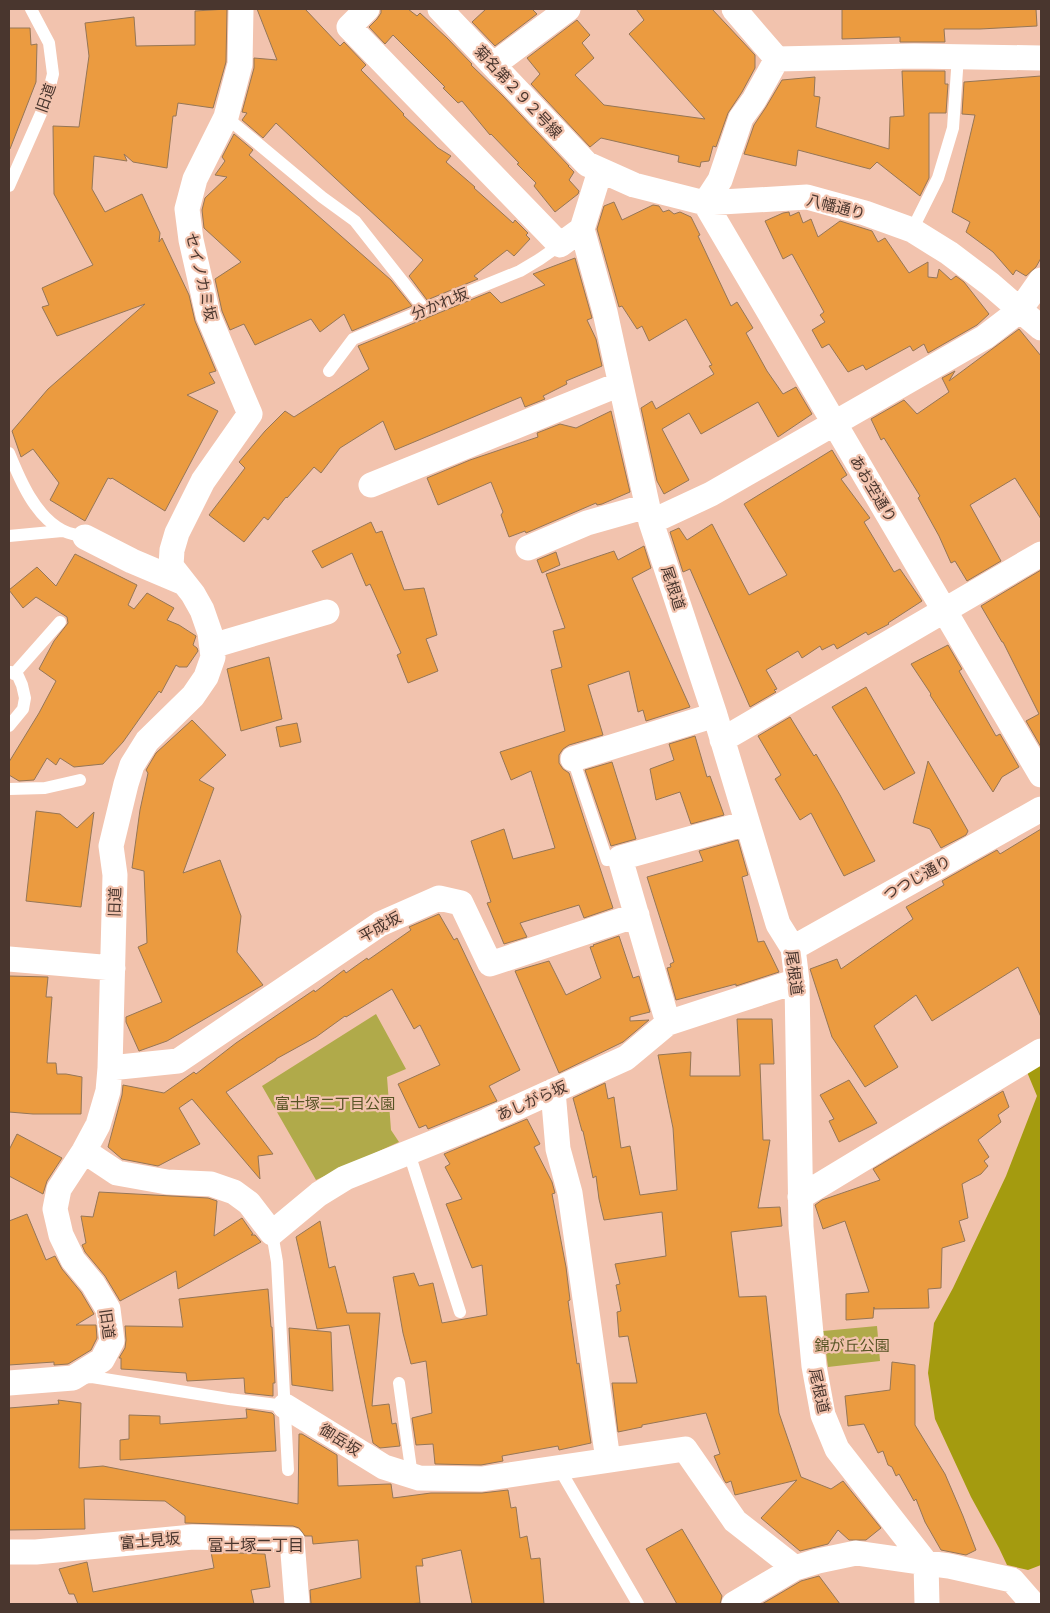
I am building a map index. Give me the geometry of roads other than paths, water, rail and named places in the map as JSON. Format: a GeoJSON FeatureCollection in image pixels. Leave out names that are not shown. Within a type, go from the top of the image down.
{"type":"FeatureCollection","features":[{"type":"Feature","properties":{"kind":"street","name":"セイノカミ坂"},"geometry":{"type":"LineString","coordinates":[[184,583],[171,566],[172,550],[177,532],[203,481],[250,414],[208,315],[191,240],[187,209],[195,179],[226,116],[240,64],[242,9]]}},
{"type":"Feature","properties":{"kind":"street"},"geometry":{"type":"LineString","coordinates":[[367,9],[349,27],[560,245],[582,229],[600,171]]}},
{"type":"Feature","properties":{"kind":"street","name":"菊名第２９２号線"},"geometry":{"type":"LineString","coordinates":[[440,9],[587,164],[600,171]]}},
{"type":"Feature","properties":{"kind":"street"},"geometry":{"type":"LineString","coordinates":[[493,65],[568,9]]}},
{"type":"Feature","properties":{"kind":"street"},"geometry":{"type":"LineString","coordinates":[[734,9],[777,59]]}},
{"type":"Feature","properties":{"kind":"street"},"geometry":{"type":"LineString","coordinates":[[777,59],[958,56],[1041,58]]}},
{"type":"Feature","properties":{"kind":"street"},"geometry":{"type":"LineString","coordinates":[[705,203],[720,180],[741,118],[754,100],[777,59]]}},
{"type":"Feature","properties":{"kind":"street","name":"八幡通り"},"geometry":{"type":"LineString","coordinates":[[600,171],[634,185],[705,203],[807,197],[865,213],[912,230],[949,253],[990,284],[1041,328]]}},
{"type":"Feature","properties":{"kind":"street","name":"あお空通り"},"geometry":{"type":"LineString","coordinates":[[705,203],[1041,775]]}},
{"type":"Feature","properties":{"kind":"street","name":"尾根道"},"geometry":{"type":"LineString","coordinates":[[582,229],[605,312],[649,514],[715,715],[778,924],[793,948],[797,980],[801,1227],[814,1366],[823,1414],[837,1449],[926,1563]]}},
{"type":"Feature","properties":{"kind":"street"},"geometry":{"type":"LineString","coordinates":[[528,548],[588,523],[649,514],[711,494],[985,337],[1019,311],[1041,280]]}},
{"type":"Feature","properties":{"kind":"street"},"geometry":{"type":"LineString","coordinates":[[370,485],[620,384]]}},
{"type":"Feature","properties":{"kind":"street"},"geometry":{"type":"LineString","coordinates":[[74,534],[184,583]]}},
{"type":"Feature","properties":{"kind":"street"},"geometry":{"type":"LineString","coordinates":[[722,740],[1041,554]]}},
{"type":"Feature","properties":{"kind":"street","name":"旧道"},"geometry":{"type":"LineString","coordinates":[[9,1383],[73,1378],[102,1360],[112,1341],[108,1309],[93,1284],[73,1260],[61,1235],[55,1209],[59,1189],[84,1151],[98,1125],[108,1091],[115,875],[111,846],[126,784],[132,765],[146,741],[193,696],[206,678],[213,657],[207,620],[193,594],[184,583]]}},
{"type":"Feature","properties":{"kind":"street"},"geometry":{"type":"LineString","coordinates":[[212,646],[328,612]]}},
{"type":"Feature","properties":{"kind":"street"},"geometry":{"type":"LineString","coordinates":[[573,760],[715,715]]}},
{"type":"Feature","properties":{"kind":"street","name":"つつじ通り"},"geometry":{"type":"LineString","coordinates":[[793,948],[1041,809]]}},
{"type":"Feature","properties":{"kind":"street"},"geometry":{"type":"LineString","coordinates":[[668,1023],[620,858],[747,823]]}},
{"type":"Feature","properties":{"kind":"street","name":"平成坂"},"geometry":{"type":"LineString","coordinates":[[110,1068],[178,1061],[380,924],[439,898],[460,902],[490,964],[637,916]]}},
{"type":"Feature","properties":{"kind":"street"},"geometry":{"type":"LineString","coordinates":[[9,959],[113,968]]}},
{"type":"Feature","properties":{"kind":"street","name":"あしがら坂"},"geometry":{"type":"LineString","coordinates":[[272,1233],[319,1194],[345,1178],[487,1121],[626,1058],[668,1023],[797,980]]}},
{"type":"Feature","properties":{"kind":"street"},"geometry":{"type":"LineString","coordinates":[[800,1197],[1041,1051]]}},
{"type":"Feature","properties":{"kind":"street"},"geometry":{"type":"LineString","coordinates":[[553,1091],[558,1150],[570,1193],[608,1460]]}},
{"type":"Feature","properties":{"kind":"street"},"geometry":{"type":"LineString","coordinates":[[84,1151],[117,1173],[167,1182],[212,1184],[234,1192],[250,1203],[272,1233]]}},
{"type":"Feature","properties":{"kind":"street","name":"御岳坂"},"geometry":{"type":"LineString","coordinates":[[285,1406],[384,1467],[420,1478],[482,1479],[686,1449],[735,1521],[795,1568]]}},
{"type":"Feature","properties":{"kind":"street","name":"富士見坂"},"geometry":{"type":"LineString","coordinates":[[9,1552],[36,1552],[193,1537],[292,1540],[297,1604]]}},
{"type":"Feature","properties":{"kind":"street"},"geometry":{"type":"LineString","coordinates":[[734,1604],[795,1568],[856,1553],[950,1566],[1012,1580],[1033,1604]]}},
{"type":"Feature","properties":{"kind":"street"},"geometry":{"type":"LineString","coordinates":[[926,1563],[927,1604]]}},
{"type":"Feature","properties":{"kind":"lane","name":"旧道"},"geometry":{"type":"LineString","coordinates":[[9,186],[46,102],[53,74],[49,43],[31,9]]}},
{"type":"Feature","properties":{"kind":"lane"},"geometry":{"type":"LineString","coordinates":[[912,230],[938,178],[953,128],[958,56]]}},
{"type":"Feature","properties":{"kind":"lane"},"geometry":{"type":"LineString","coordinates":[[226,116],[322,197],[355,221],[425,310]]}},
{"type":"Feature","properties":{"kind":"lane","name":"分かれ坂"},"geometry":{"type":"LineString","coordinates":[[329,371],[353,339],[520,271],[560,245]]}},
{"type":"Feature","properties":{"kind":"lane"},"geometry":{"type":"LineString","coordinates":[[9,453],[16,472],[41,515],[74,534]]}},
{"type":"Feature","properties":{"kind":"lane"},"geometry":{"type":"LineString","coordinates":[[9,536],[74,534]]}},
{"type":"Feature","properties":{"kind":"lane"},"geometry":{"type":"LineString","coordinates":[[9,726],[23,709],[25,698],[18,676],[11,673],[60,622]]}},
{"type":"Feature","properties":{"kind":"lane"},"geometry":{"type":"LineString","coordinates":[[573,760],[608,860],[620,858]]}},
{"type":"Feature","properties":{"kind":"lane"},"geometry":{"type":"LineString","coordinates":[[9,789],[45,788],[80,780]]}},
{"type":"Feature","properties":{"kind":"lane"},"geometry":{"type":"LineString","coordinates":[[409,1153],[460,1312]]}},
{"type":"Feature","properties":{"kind":"lane"},"geometry":{"type":"LineString","coordinates":[[272,1233],[277,1262],[288,1470]]}},
{"type":"Feature","properties":{"kind":"lane","name":"御岳坂"},"geometry":{"type":"LineString","coordinates":[[73,1378],[92,1377],[285,1406]]}},
{"type":"Feature","properties":{"kind":"lane"},"geometry":{"type":"LineString","coordinates":[[399,1383],[412,1476]]}},
{"type":"Feature","properties":{"kind":"lane"},"geometry":{"type":"LineString","coordinates":[[559,1468],[638,1604]]}},
{"type":"Feature","properties":{"kind":"district","name":"富士塚二丁目"},"geometry":{"type":"Point","coordinates":[256,1545]}},
{"type":"Feature","properties":{"kind":"park label","name":"富士塚二丁目公園"},"geometry":{"type":"Point","coordinates":[335,1104]}},
{"type":"Feature","properties":{"kind":"park label","name":"錦が丘公園"},"geometry":{"type":"Point","coordinates":[852,1346]}}]}
